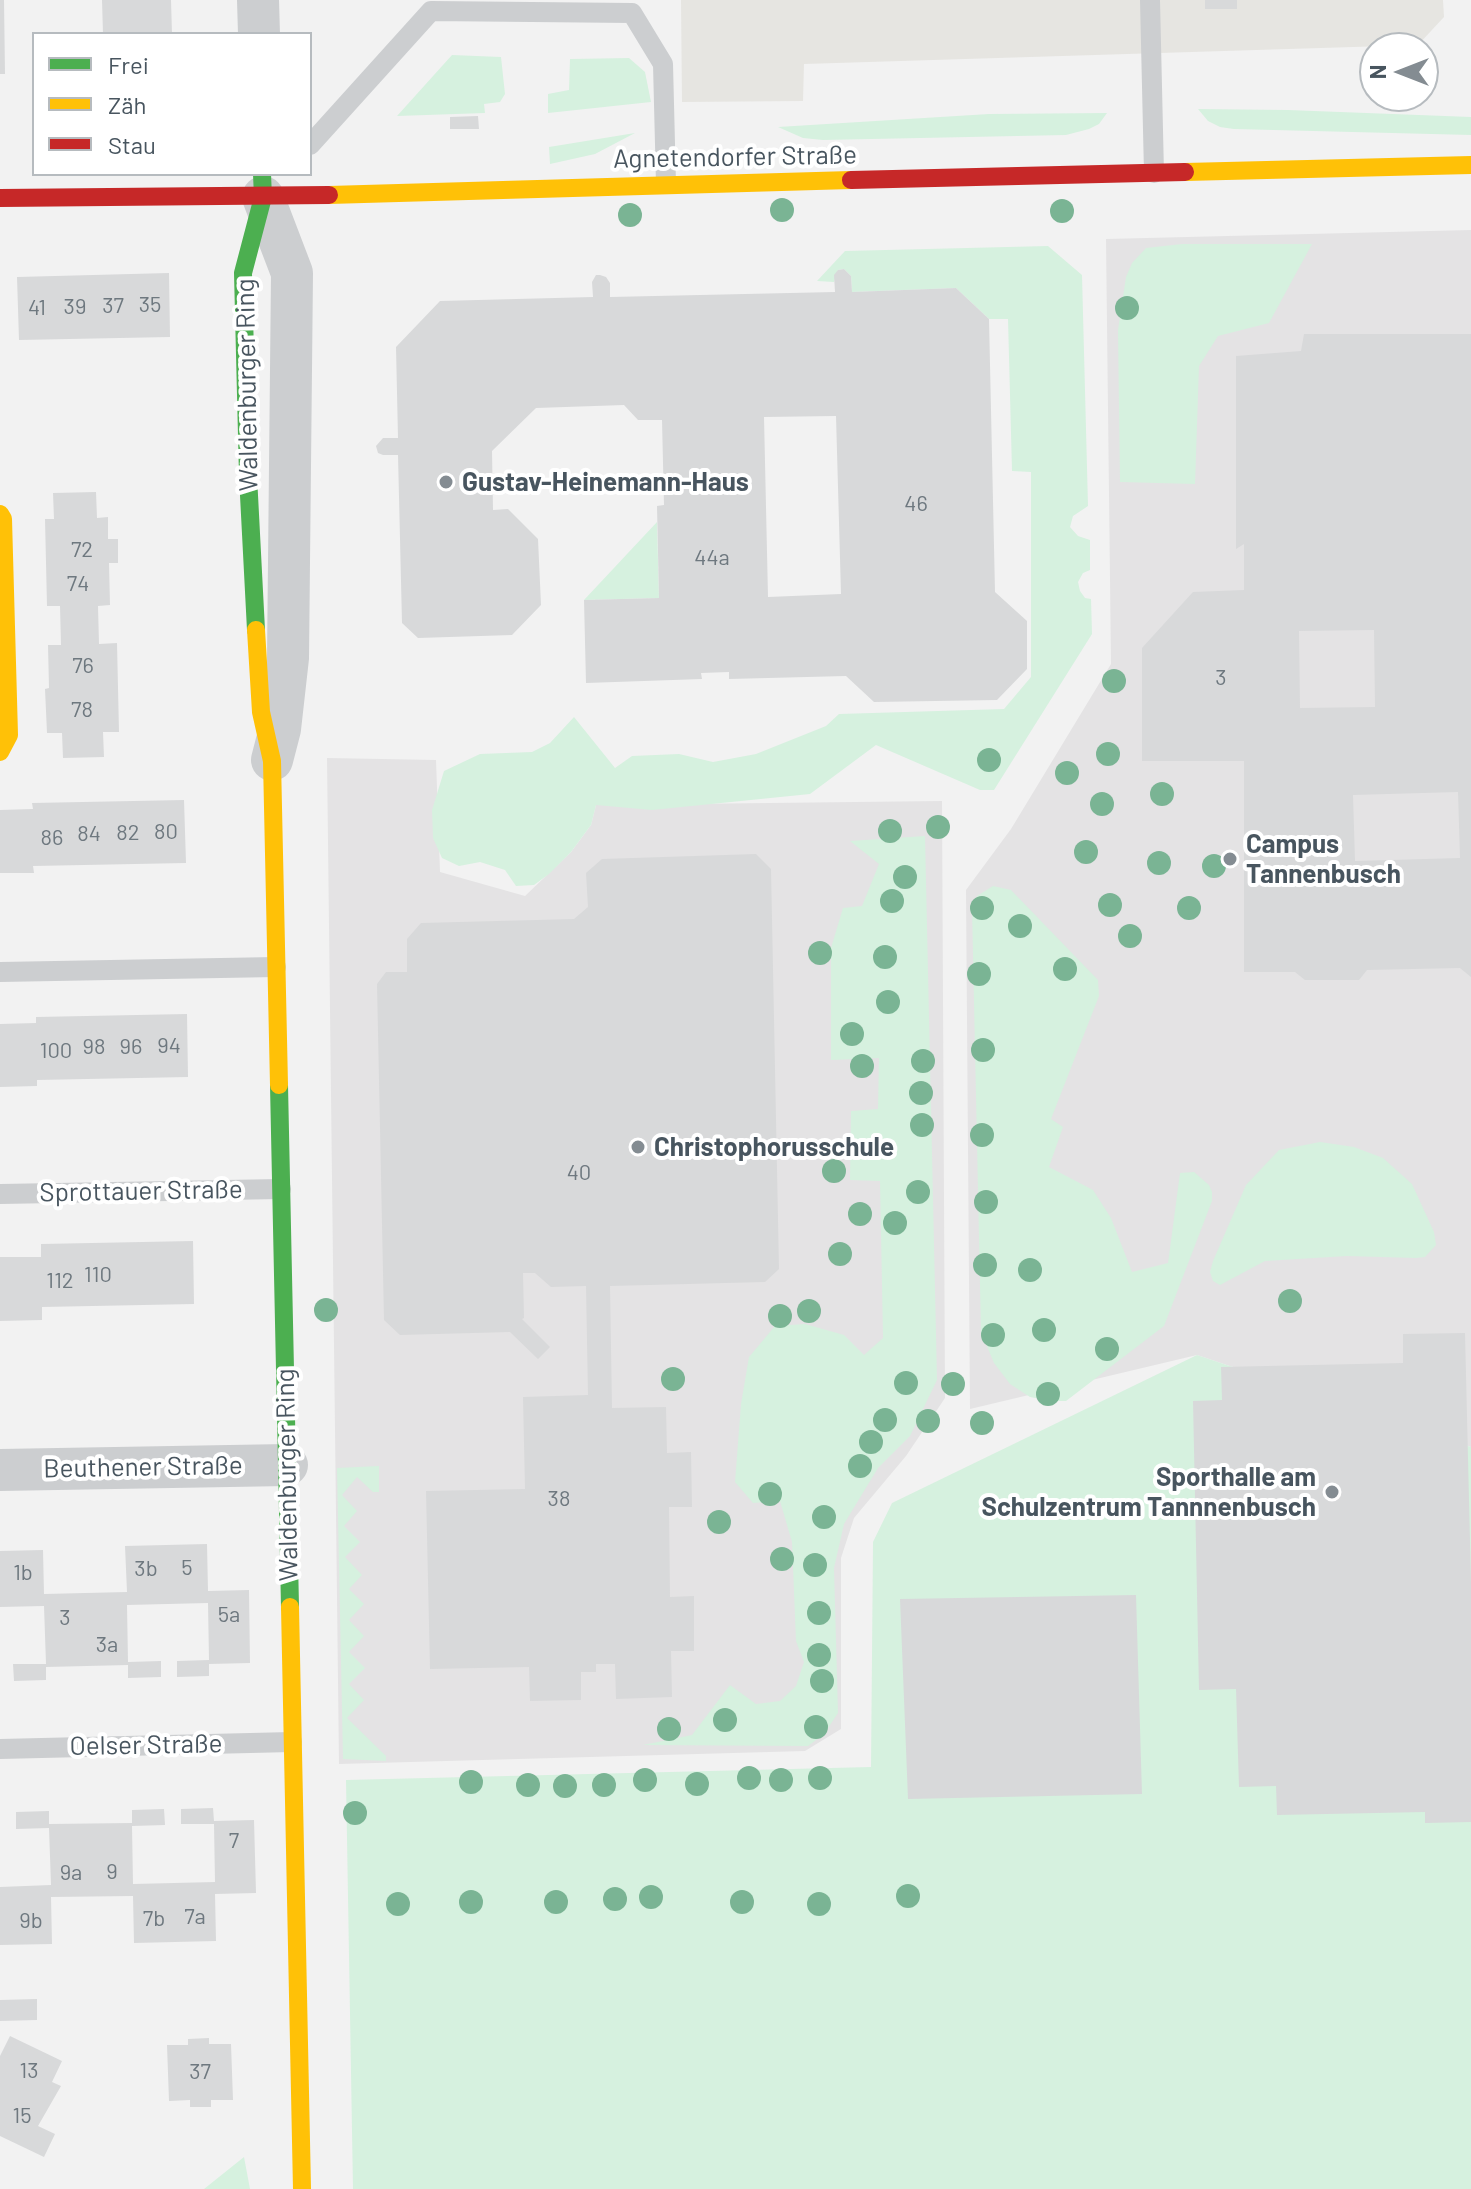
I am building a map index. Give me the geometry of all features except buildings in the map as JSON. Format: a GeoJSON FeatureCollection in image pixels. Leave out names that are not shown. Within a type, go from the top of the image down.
{"type":"FeatureCollection","features":[{"type":"Feature","properties":{"kind":"street"},"geometry":{"type":"LineString","coordinates":[[258,0],[259,32]]}},
{"type":"Feature","properties":{"kind":"street","name":"Agnetendorfer Straße"},"geometry":{"type":"LineString","coordinates":[[0,198],[270,182],[666,184],[1471,165]]}},
{"type":"Feature","properties":{"kind":"street","name":"Waldenburger Ring"},"geometry":{"type":"LineString","coordinates":[[270,182],[292,273],[288,658],[280,729],[272,761],[302,2189]]}},
{"type":"Feature","properties":{"kind":"street"},"geometry":{"type":"LineString","coordinates":[[0,514],[3,519],[9,735],[0,752]]}},
{"type":"Feature","properties":{"kind":"street","name":"Beuthener Straße"},"geometry":{"type":"LineString","coordinates":[[0,1470],[287,1465]]}},
{"type":"Feature","properties":{"kind":"lane"},"geometry":{"type":"LineString","coordinates":[[1150,0],[1154,173]]}},
{"type":"Feature","properties":{"kind":"lane"},"geometry":{"type":"LineString","coordinates":[[312,143],[431,11],[632,13],[663,64],[666,184]]}},
{"type":"Feature","properties":{"kind":"lane"},"geometry":{"type":"LineString","coordinates":[[0,972],[276,967]]}},
{"type":"Feature","properties":{"kind":"lane","name":"Sprottauer Straße"},"geometry":{"type":"LineString","coordinates":[[0,1194],[281,1189]]}},
{"type":"Feature","properties":{"kind":"lane","name":"Oelser Straße"},"geometry":{"type":"LineString","coordinates":[[0,1749],[292,1742]]}},
{"type":"Feature","properties":{"kind":"shaded area"},"geometry":{"type":"Polygon","coordinates":[[[681,0],[1443,0],[1444,17],[1430,32],[1359,32],[1359,47],[804,64],[803,101],[682,102],[681,0]]]}},
{"type":"Feature","properties":{"kind":"shaded area","name":"Campus Tannenbusch"},"geometry":{"type":"Polygon","coordinates":[[[1471,230],[1471,1447],[1197,1355],[970,1409],[966,890],[1011,829],[1111,664],[1106,239],[1471,230]]]}},
{"type":"Feature","properties":{"kind":"shaded area","name":"Christophorusschule"},"geometry":{"type":"Polygon","coordinates":[[[327,758],[436,760],[440,872],[525,896],[571,852],[591,825],[596,805],[942,801],[945,1398],[906,1456],[854,1518],[841,1558],[841,1729],[805,1751],[339,1764],[327,758]]]}},
{"type":"Feature","properties":{"kind":"green space"},"geometry":{"type":"Polygon","coordinates":[[[452,55],[501,57],[505,94],[500,102],[484,104],[485,113],[397,116],[452,55]]]}},
{"type":"Feature","properties":{"kind":"green space"},"geometry":{"type":"Polygon","coordinates":[[[629,58],[645,72],[651,102],[548,113],[548,94],[569,90],[570,59],[629,58]]]}},
{"type":"Feature","properties":{"kind":"green space"},"geometry":{"type":"Polygon","coordinates":[[[1198,109],[1471,117],[1471,135],[1234,129],[1208,121],[1198,109]]]}},
{"type":"Feature","properties":{"kind":"green space"},"geometry":{"type":"Polygon","coordinates":[[[1107,113],[1099,124],[1066,135],[823,140],[803,138],[778,127],[989,114],[1107,113]]]}},
{"type":"Feature","properties":{"kind":"green space"},"geometry":{"type":"Polygon","coordinates":[[[635,133],[595,154],[550,164],[549,147],[635,133]]]}},
{"type":"Feature","properties":{"kind":"green space"},"geometry":{"type":"Polygon","coordinates":[[[1182,244],[1312,244],[1269,323],[1218,336],[1199,366],[1195,484],[1120,482],[1118,330],[1126,277],[1132,263],[1146,248],[1182,244]]]}},
{"type":"Feature","properties":{"kind":"green space"},"geometry":{"type":"Polygon","coordinates":[[[1048,246],[1082,275],[1088,506],[1073,516],[1070,527],[1078,536],[1090,540],[1090,570],[1083,573],[1078,582],[1085,598],[1091,599],[1092,634],[994,790],[980,790],[876,745],[810,794],[652,810],[596,805],[591,825],[571,852],[534,885],[516,886],[505,870],[480,862],[459,866],[442,858],[433,838],[432,810],[444,771],[480,754],[532,752],[550,743],[574,717],[615,768],[632,756],[679,754],[713,762],[756,754],[826,726],[839,714],[1004,709],[1031,677],[1031,472],[1012,471],[1008,319],[989,319],[956,288],[852,292],[851,276],[844,269],[838,270],[834,282],[817,281],[845,251],[1048,246]]]}},
{"type":"Feature","properties":{"kind":"green space"},"geometry":{"type":"Polygon","coordinates":[[[657,522],[659,598],[584,600],[657,522]]]}},
{"type":"Feature","properties":{"kind":"green space"},"geometry":{"type":"Polygon","coordinates":[[[925,836],[937,1380],[910,1436],[878,1468],[844,1524],[834,1568],[838,1713],[824,1734],[808,1746],[643,1745],[692,1735],[730,1685],[756,1704],[780,1701],[796,1686],[804,1662],[796,1641],[792,1542],[780,1501],[753,1503],[735,1482],[741,1404],[749,1357],[775,1326],[805,1324],[844,1335],[864,1355],[883,1338],[880,1181],[850,1180],[851,1111],[878,1109],[879,1058],[831,1060],[831,948],[843,908],[862,906],[879,864],[850,841],[925,836]]]}},
{"type":"Feature","properties":{"kind":"green space"},"geometry":{"type":"Polygon","coordinates":[[[993,886],[1011,890],[1098,980],[1099,996],[1051,1119],[1063,1127],[1049,1167],[1093,1190],[1111,1218],[1132,1272],[1168,1263],[1180,1173],[1194,1172],[1209,1185],[1212,1192],[1212,1201],[1164,1326],[1066,1401],[1030,1397],[1010,1384],[994,1363],[981,1332],[972,908],[977,896],[993,886]]]}},
{"type":"Feature","properties":{"kind":"green space"},"geometry":{"type":"Polygon","coordinates":[[[1320,1142],[1354,1147],[1383,1158],[1412,1184],[1434,1232],[1436,1245],[1425,1257],[1416,1258],[1347,1256],[1265,1261],[1220,1285],[1213,1281],[1210,1272],[1213,1261],[1246,1185],[1279,1150],[1320,1142]]]}},
{"type":"Feature","properties":{"kind":"green space"},"geometry":{"type":"Polygon","coordinates":[[[1197,1355],[1471,1447],[1471,2189],[353,2189],[346,1780],[871,1767],[873,1542],[892,1503],[1197,1355]]]}},
{"type":"Feature","properties":{"kind":"green space"},"geometry":{"type":"Polygon","coordinates":[[[379,1466],[379,1492],[373,1492],[357,1477],[342,1495],[357,1511],[344,1526],[360,1542],[345,1557],[362,1575],[349,1589],[364,1604],[349,1620],[364,1636],[349,1652],[365,1668],[349,1684],[364,1700],[347,1718],[386,1756],[386,1761],[343,1759],[337,1468],[379,1466]]]}},
{"type":"Feature","properties":{"kind":"green space"},"geometry":{"type":"Polygon","coordinates":[[[244,2157],[250,2189],[204,2189],[244,2157]]]}},
{"type":"Feature","properties":{"kind":"traffic: fast"},"geometry":{"type":"LineString","coordinates":[[256,630],[243,273],[263,197],[262,176]]}},
{"type":"Feature","properties":{"kind":"traffic: fast"},"geometry":{"type":"LineString","coordinates":[[279,1085],[290,1607]]}},
{"type":"Feature","properties":{"kind":"traffic: slow"},"geometry":{"type":"LineString","coordinates":[[1185,172],[1471,165]]}},
{"type":"Feature","properties":{"kind":"traffic: slow"},"geometry":{"type":"LineString","coordinates":[[329,195],[851,180]]}},
{"type":"Feature","properties":{"kind":"traffic: slow"},"geometry":{"type":"LineString","coordinates":[[0,514],[3,519],[9,735],[0,752]]}},
{"type":"Feature","properties":{"kind":"traffic: slow"},"geometry":{"type":"LineString","coordinates":[[256,630],[261,712],[272,761],[279,1085]]}},
{"type":"Feature","properties":{"kind":"traffic: slow"},"geometry":{"type":"LineString","coordinates":[[290,1607],[302,2189]]}},
{"type":"Feature","properties":{"kind":"traffic: jam"},"geometry":{"type":"LineString","coordinates":[[851,180],[1185,172]]}},
{"type":"Feature","properties":{"kind":"traffic: jam"},"geometry":{"type":"LineString","coordinates":[[0,198],[329,195]]}},
{"type":"Feature","properties":{"kind":"place","name":"Gustav-Heinemann-Haus"},"geometry":{"type":"Point","coordinates":[446,482]}},
{"type":"Feature","properties":{"kind":"place","name":"Campus Tannenbusch"},"geometry":{"type":"Point","coordinates":[1230,859]}},
{"type":"Feature","properties":{"kind":"place","name":"Christophorusschule"},"geometry":{"type":"Point","coordinates":[638,1147]}},
{"type":"Feature","properties":{"kind":"place","name":"Sporthalle am Schulzentrum Tannnenbusch"},"geometry":{"type":"Point","coordinates":[1332,1492]}}]}
